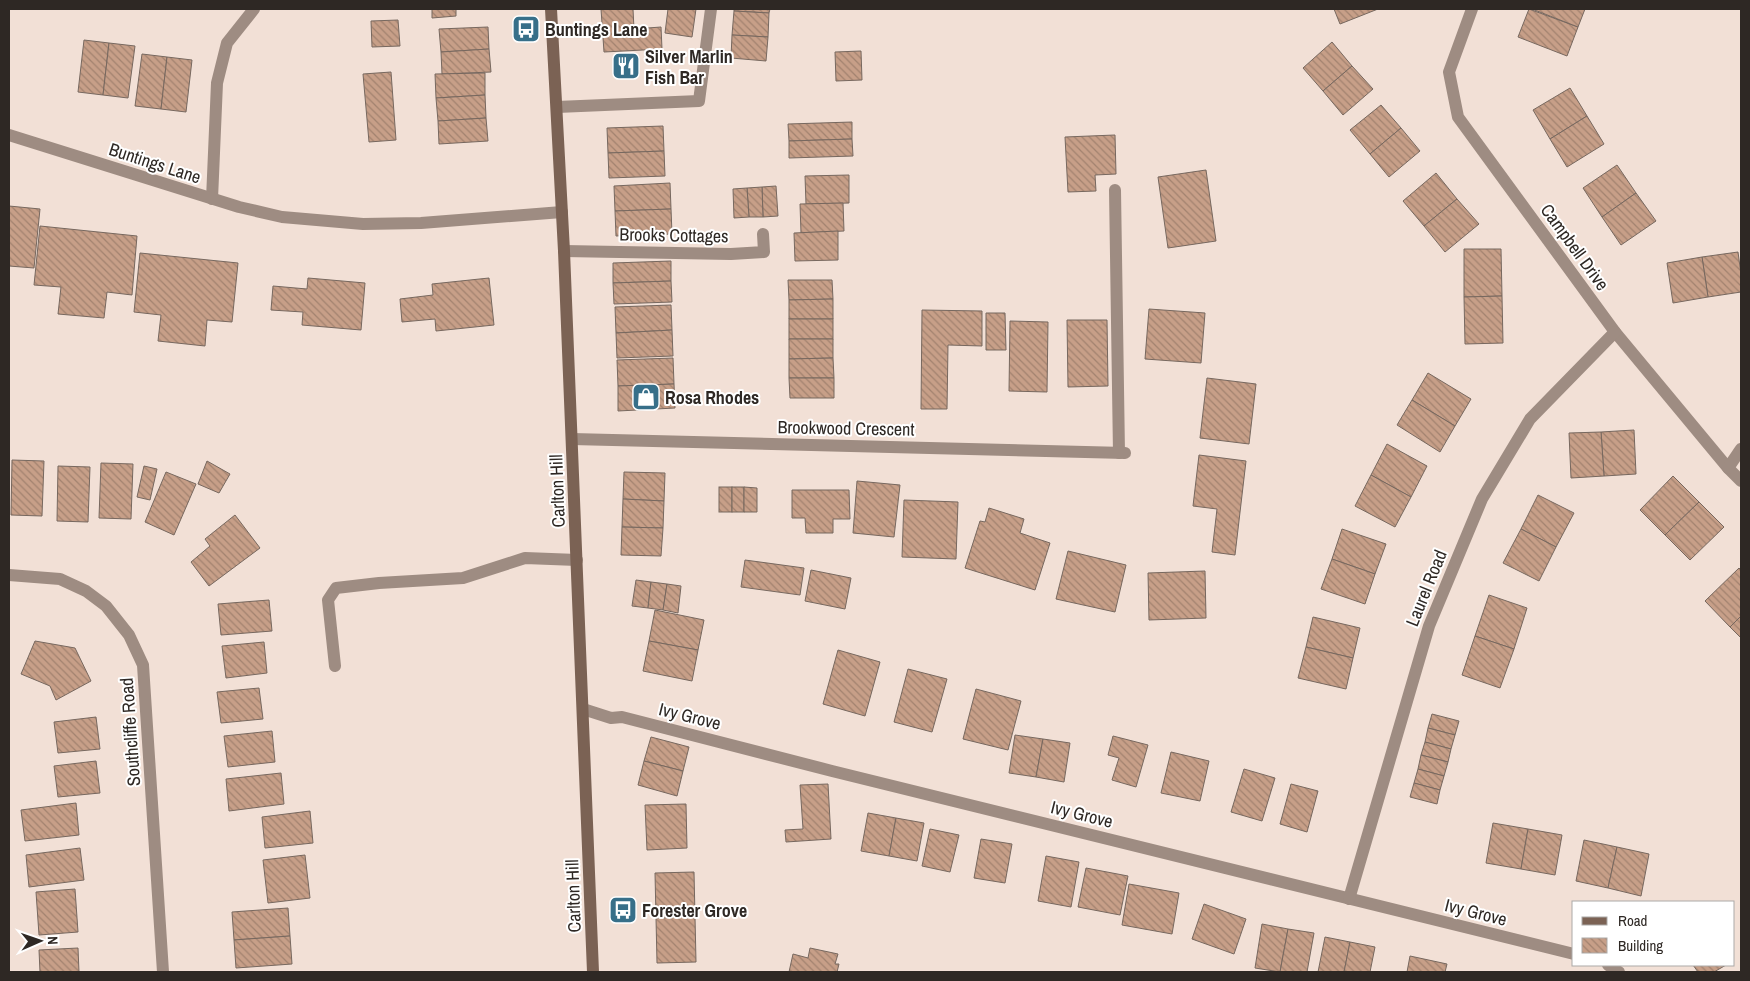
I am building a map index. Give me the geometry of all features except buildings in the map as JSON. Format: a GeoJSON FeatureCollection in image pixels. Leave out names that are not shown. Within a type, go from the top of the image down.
{"type":"FeatureCollection","features":[{"type":"Feature","properties":{"kind":"main road","name":"Carlton Hill"},"geometry":{"type":"LineString","coordinates":[[551,9],[564,251],[593,972]]}},
{"type":"Feature","properties":{"kind":"street"},"geometry":{"type":"LineString","coordinates":[[212,199],[217,83],[227,43],[254,9]]}},
{"type":"Feature","properties":{"kind":"street"},"geometry":{"type":"LineString","coordinates":[[557,107],[699,101],[711,9]]}},
{"type":"Feature","properties":{"kind":"street","name":"Campbell Drive"},"geometry":{"type":"LineString","coordinates":[[1472,9],[1449,72],[1458,117],[1615,332],[1728,468],[1741,481]]}},
{"type":"Feature","properties":{"kind":"street","name":"Buntings Lane"},"geometry":{"type":"LineString","coordinates":[[9,134],[212,199],[282,217],[363,224],[421,223],[562,212]]}},
{"type":"Feature","properties":{"kind":"street","name":"Brookwood Crescent"},"geometry":{"type":"LineString","coordinates":[[572,439],[1122,453],[1116,190]]}},
{"type":"Feature","properties":{"kind":"street","name":"Brooks Cottages"},"geometry":{"type":"LineString","coordinates":[[564,251],[731,254],[764,252],[763,234]]}},
{"type":"Feature","properties":{"kind":"street","name":"Laurel Road"},"geometry":{"type":"LineString","coordinates":[[1349,898],[1429,626],[1482,499],[1530,419],[1615,332]]}},
{"type":"Feature","properties":{"kind":"street"},"geometry":{"type":"LineString","coordinates":[[1728,468],[1741,449]]}},
{"type":"Feature","properties":{"kind":"street"},"geometry":{"type":"LineString","coordinates":[[335,666],[328,600],[336,588],[379,583],[463,578],[525,558],[577,560]]}},
{"type":"Feature","properties":{"kind":"street","name":"Southcliffe Road"},"geometry":{"type":"LineString","coordinates":[[9,574],[60,579],[86,591],[106,606],[129,635],[143,665],[163,972]]}},
{"type":"Feature","properties":{"kind":"street","name":"Ivy Grove"},"geometry":{"type":"LineString","coordinates":[[583,709],[611,718],[622,717],[1572,954]]}},
{"type":"Feature","properties":{"kind":"place","name":"Buntings Lane"},"geometry":{"type":"Point","coordinates":[526,29]}},
{"type":"Feature","properties":{"kind":"place","name":"Silver Marlin Fish Bar"},"geometry":{"type":"Point","coordinates":[626,66]}},
{"type":"Feature","properties":{"kind":"place","name":"Rosa Rhodes"},"geometry":{"type":"Point","coordinates":[646,397]}},
{"type":"Feature","properties":{"kind":"place","name":"Forester Grove"},"geometry":{"type":"Point","coordinates":[623,910]}}]}
